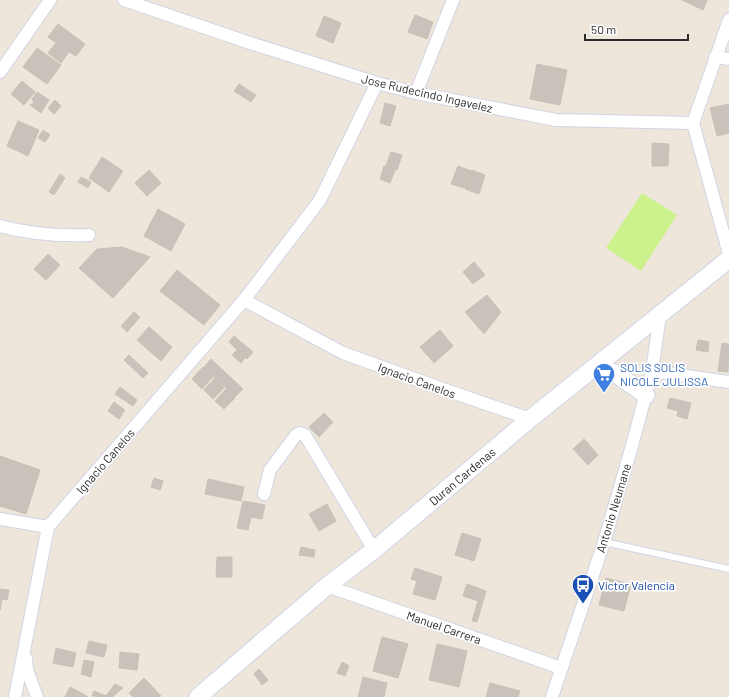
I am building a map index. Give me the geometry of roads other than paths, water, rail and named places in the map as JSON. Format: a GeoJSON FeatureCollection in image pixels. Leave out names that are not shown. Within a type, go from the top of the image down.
{"type":"FeatureCollection","features":[{"type":"Feature","properties":{"kind":"street"},"geometry":{"type":"LineString","coordinates":[[0,72],[50,0]]}},
{"type":"Feature","properties":{"kind":"street","name":"Jose Rudecindo Ingavelez"},"geometry":{"type":"LineString","coordinates":[[124,0],[247,42],[377,83],[416,93],[556,120],[693,123]]}},
{"type":"Feature","properties":{"kind":"street"},"geometry":{"type":"LineString","coordinates":[[416,93],[453,0]]}},
{"type":"Feature","properties":{"kind":"street"},"geometry":{"type":"LineString","coordinates":[[729,20],[693,123],[729,254]]}},
{"type":"Feature","properties":{"kind":"street"},"geometry":{"type":"LineString","coordinates":[[715,57],[729,59]]}},
{"type":"Feature","properties":{"kind":"street","name":"Ignacio Canelos"},"geometry":{"type":"LineString","coordinates":[[15,697],[48,527],[244,300],[320,200],[377,83]]}},
{"type":"Feature","properties":{"kind":"street"},"geometry":{"type":"LineString","coordinates":[[0,226],[15,230],[60,236],[89,235]]}},
{"type":"Feature","properties":{"kind":"street","name":"Duran Cardenas"},"geometry":{"type":"LineString","coordinates":[[198,697],[327,586],[374,550],[530,419],[729,259]]}},
{"type":"Feature","properties":{"kind":"street","name":"Ignacio Canelos"},"geometry":{"type":"LineString","coordinates":[[244,300],[343,353],[530,419]]}},
{"type":"Feature","properties":{"kind":"street","name":"Antonio Neumane"},"geometry":{"type":"LineString","coordinates":[[552,697],[604,542],[646,395],[652,371],[660,315]]}},
{"type":"Feature","properties":{"kind":"street"},"geometry":{"type":"LineString","coordinates":[[596,366],[616,374],[646,395]]}},
{"type":"Feature","properties":{"kind":"street"},"geometry":{"type":"LineString","coordinates":[[652,371],[729,382]]}},
{"type":"Feature","properties":{"kind":"street"},"geometry":{"type":"LineString","coordinates":[[264,494],[270,470],[296,435],[300,433],[305,435],[374,550]]}},
{"type":"Feature","properties":{"kind":"street"},"geometry":{"type":"LineString","coordinates":[[0,519],[48,527]]}},
{"type":"Feature","properties":{"kind":"street","name":"Manuel Carrera"},"geometry":{"type":"LineString","coordinates":[[327,586],[561,668]]}},
{"type":"Feature","properties":{"kind":"street","name":"Ignacio Canelos"},"geometry":{"type":"LineString","coordinates":[[24,651],[28,670],[37,697]]}},
{"type":"Feature","properties":{"kind":"lane"},"geometry":{"type":"LineString","coordinates":[[604,542],[729,569]]}},
{"type":"Feature","properties":{"kind":"place","name":"SOLIS SOLIS NICOLE JULISSA"},"geometry":{"type":"Point","coordinates":[604,394]}},
{"type":"Feature","properties":{"kind":"place","name":"Víctor Valencia"},"geometry":{"type":"Point","coordinates":[583,604]}}]}
